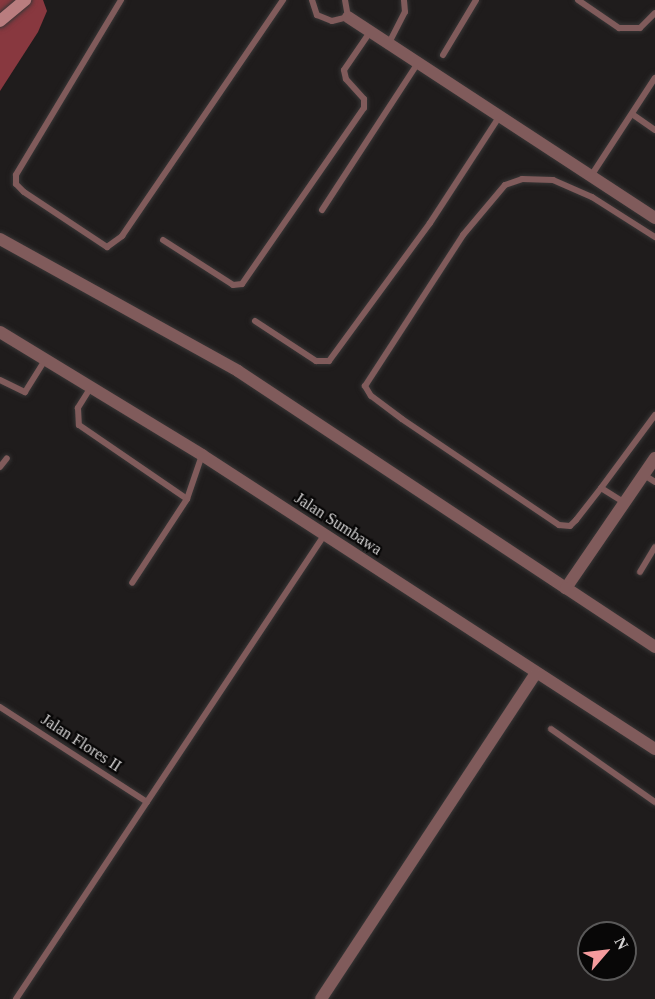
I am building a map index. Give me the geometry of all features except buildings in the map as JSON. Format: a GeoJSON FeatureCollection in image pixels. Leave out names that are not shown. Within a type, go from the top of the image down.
{"type":"FeatureCollection","features":[{"type":"Feature","properties":{"kind":"main road"},"geometry":{"type":"LineString","coordinates":[[0,21],[25,0]]}},
{"type":"Feature","properties":{"kind":"street"},"geometry":{"type":"LineString","coordinates":[[348,17],[655,218]]}},
{"type":"Feature","properties":{"kind":"street"},"geometry":{"type":"LineString","coordinates":[[0,239],[238,371],[655,647]]}},
{"type":"Feature","properties":{"kind":"street","name":"Jalan Sumbawa"},"geometry":{"type":"LineString","coordinates":[[0,332],[43,364],[202,455],[535,674],[655,749]]}},
{"type":"Feature","properties":{"kind":"street"},"geometry":{"type":"LineString","coordinates":[[566,588],[655,458]]}},
{"type":"Feature","properties":{"kind":"street"},"geometry":{"type":"LineString","coordinates":[[321,999],[535,674]]}},
{"type":"Feature","properties":{"kind":"lane"},"geometry":{"type":"LineString","coordinates":[[121,0],[16,175],[16,184],[24,192],[107,247],[122,236],[283,0]]}},
{"type":"Feature","properties":{"kind":"lane"},"geometry":{"type":"LineString","coordinates":[[312,0],[317,15],[326,20],[348,17],[345,0]]}},
{"type":"Feature","properties":{"kind":"lane"},"geometry":{"type":"LineString","coordinates":[[389,44],[405,12],[404,0]]}},
{"type":"Feature","properties":{"kind":"lane"},"geometry":{"type":"LineString","coordinates":[[443,55],[476,0]]}},
{"type":"Feature","properties":{"kind":"lane"},"geometry":{"type":"LineString","coordinates":[[578,0],[619,28],[640,28],[655,14]]}},
{"type":"Feature","properties":{"kind":"lane"},"geometry":{"type":"LineString","coordinates":[[163,240],[232,285],[242,284],[364,108],[364,99],[346,79],[344,70],[370,32]]}},
{"type":"Feature","properties":{"kind":"lane"},"geometry":{"type":"LineString","coordinates":[[322,210],[418,63]]}},
{"type":"Feature","properties":{"kind":"lane"},"geometry":{"type":"LineString","coordinates":[[591,176],[655,78]]}},
{"type":"Feature","properties":{"kind":"lane"},"geometry":{"type":"LineString","coordinates":[[632,114],[655,130]]}},
{"type":"Feature","properties":{"kind":"lane"},"geometry":{"type":"LineString","coordinates":[[255,321],[316,361],[328,361],[430,223],[500,116]]}},
{"type":"Feature","properties":{"kind":"lane"},"geometry":{"type":"LineString","coordinates":[[655,237],[592,197],[554,180],[522,179],[506,184],[463,235],[365,386],[371,396],[402,419],[559,525],[570,526],[576,520],[655,415]]}},
{"type":"Feature","properties":{"kind":"lane"},"geometry":{"type":"LineString","coordinates":[[0,380],[25,392],[43,364]]}},
{"type":"Feature","properties":{"kind":"lane"},"geometry":{"type":"LineString","coordinates":[[88,390],[78,408],[79,425],[187,499]]}},
{"type":"Feature","properties":{"kind":"lane"},"geometry":{"type":"LineString","coordinates":[[132,584],[187,499],[202,455]]}},
{"type":"Feature","properties":{"kind":"lane"},"geometry":{"type":"LineString","coordinates":[[0,467],[7,458]]}},
{"type":"Feature","properties":{"kind":"lane"},"geometry":{"type":"LineString","coordinates":[[644,475],[655,482]]}},
{"type":"Feature","properties":{"kind":"lane"},"geometry":{"type":"LineString","coordinates":[[601,488],[625,502]]}},
{"type":"Feature","properties":{"kind":"lane"},"geometry":{"type":"LineString","coordinates":[[16,999],[325,534]]}},
{"type":"Feature","properties":{"kind":"lane"},"geometry":{"type":"LineString","coordinates":[[640,572],[655,548]]}},
{"type":"Feature","properties":{"kind":"lane","name":"Jalan Flores II"},"geometry":{"type":"LineString","coordinates":[[0,707],[147,802]]}},
{"type":"Feature","properties":{"kind":"lane"},"geometry":{"type":"LineString","coordinates":[[550,729],[655,802]]}},
{"type":"Feature","properties":{"kind":"shaded area"},"geometry":{"type":"Polygon","coordinates":[[[0,0],[43,0],[47,11],[38,32],[0,91],[0,0]]]}}]}
